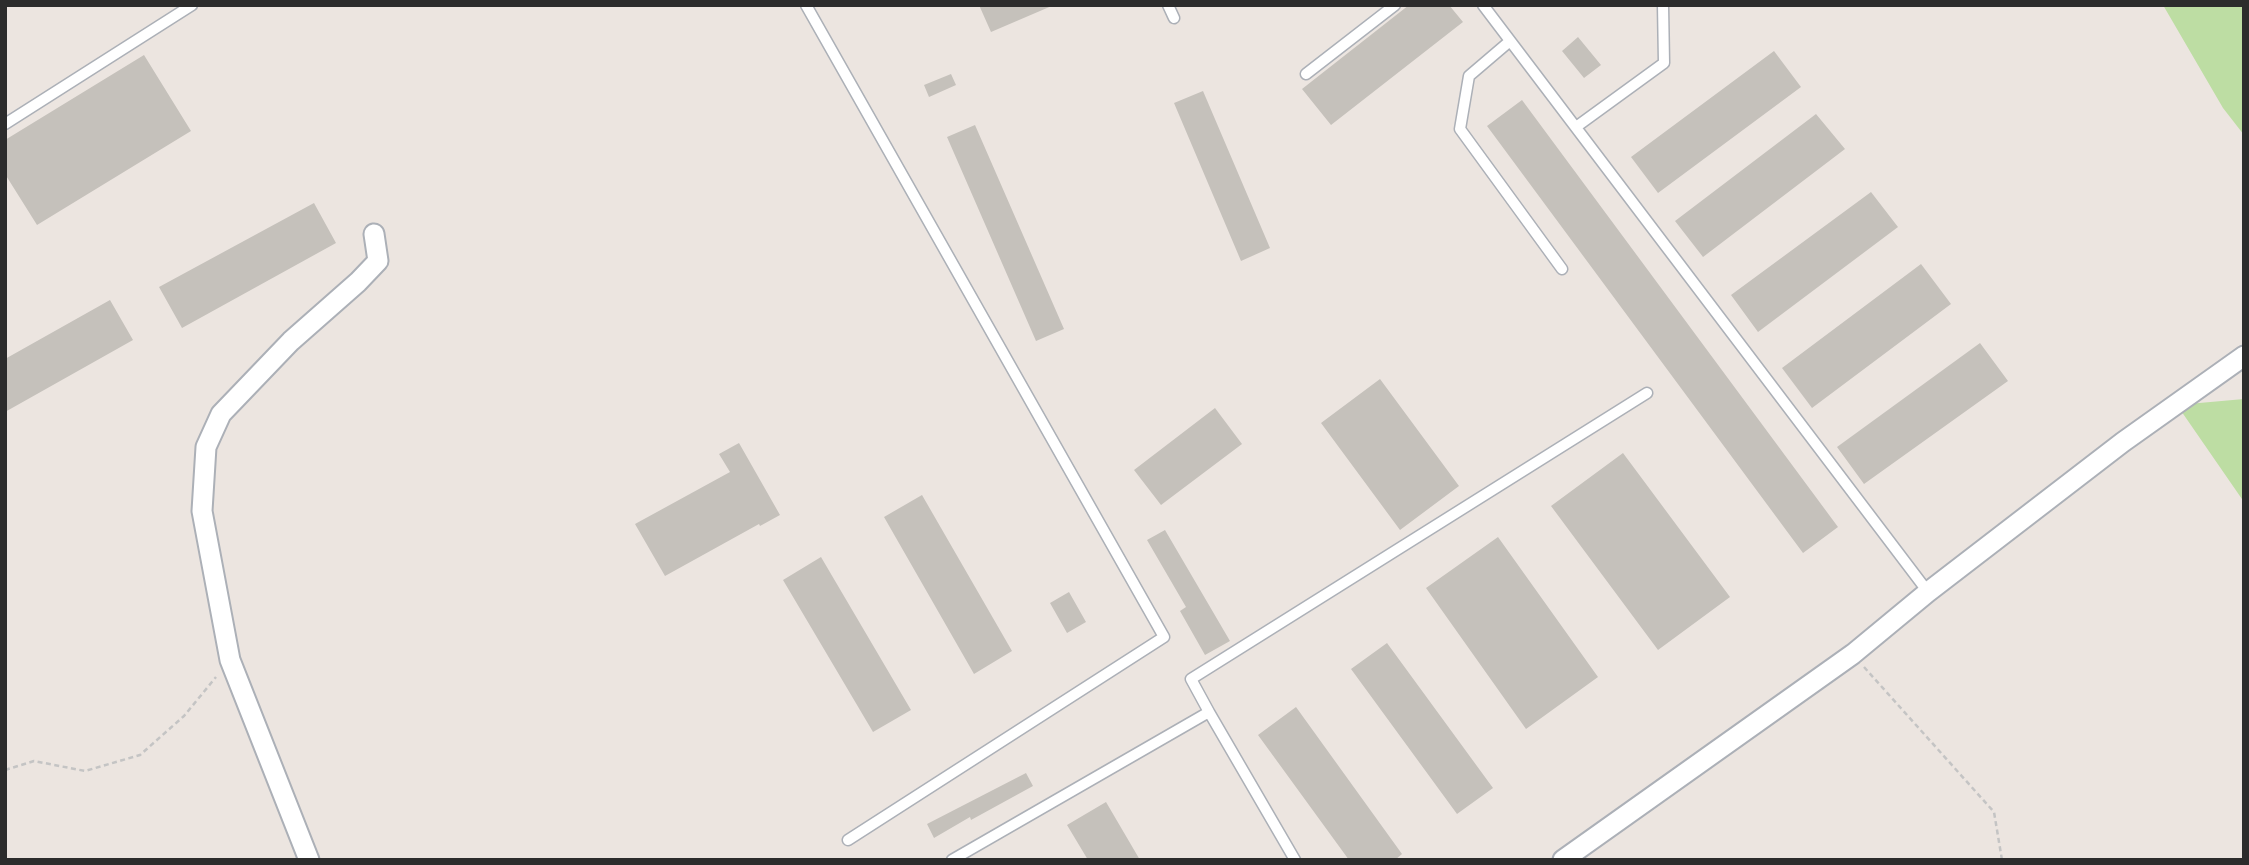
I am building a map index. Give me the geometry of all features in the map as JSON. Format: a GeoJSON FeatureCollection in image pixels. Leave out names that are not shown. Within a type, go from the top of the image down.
{"type":"FeatureCollection","features":[{"type":"Feature","properties":{"kind":"street"},"geometry":{"type":"LineString","coordinates":[[309,860],[230,660],[202,511],[206,447],[221,414],[291,341],[378,261],[374,234]]}},
{"type":"Feature","properties":{"kind":"street"},"geometry":{"type":"LineString","coordinates":[[1563,860],[1853,654],[1928,592],[2123,442],[2244,356]]}},
{"type":"Feature","properties":{"kind":"lane"},"geometry":{"type":"LineString","coordinates":[[5,124],[192,5]]}},
{"type":"Feature","properties":{"kind":"lane"},"geometry":{"type":"LineString","coordinates":[[806,5],[1164,637],[848,840]]}},
{"type":"Feature","properties":{"kind":"lane"},"geometry":{"type":"LineString","coordinates":[[1168,5],[1174,19]]}},
{"type":"Feature","properties":{"kind":"lane"},"geometry":{"type":"LineString","coordinates":[[1306,74],[1395,5]]}},
{"type":"Feature","properties":{"kind":"lane"},"geometry":{"type":"LineString","coordinates":[[1483,5],[1928,592]]}},
{"type":"Feature","properties":{"kind":"lane"},"geometry":{"type":"LineString","coordinates":[[1576,127],[1664,63],[1663,5]]}},
{"type":"Feature","properties":{"kind":"lane"},"geometry":{"type":"LineString","coordinates":[[1510,41],[1469,76],[1460,129],[1562,269]]}},
{"type":"Feature","properties":{"kind":"lane"},"geometry":{"type":"LineString","coordinates":[[1295,860],[1191,679],[1647,393]]}},
{"type":"Feature","properties":{"kind":"lane"},"geometry":{"type":"LineString","coordinates":[[952,860],[1209,712]]}},
{"type":"Feature","properties":{"kind":"path"},"geometry":{"type":"LineString","coordinates":[[1853,654],[1994,812],[2002,860]]}},
{"type":"Feature","properties":{"kind":"path"},"geometry":{"type":"LineString","coordinates":[[5,770],[34,761],[85,771],[140,755],[184,716],[230,660]]}},
{"type":"Feature","properties":{"kind":"green space"},"geometry":{"type":"Polygon","coordinates":[[[2163,5],[2244,5],[2244,135],[2223,108],[2163,5]]]}},
{"type":"Feature","properties":{"kind":"green space"},"geometry":{"type":"Polygon","coordinates":[[[2244,399],[2244,502],[2177,405],[2244,399]]]}},
{"type":"Feature","properties":{"kind":"building"},"geometry":{"type":"Polygon","coordinates":[[[979,5],[1054,5],[991,32],[979,5]]]}},
{"type":"Feature","properties":{"kind":"building"},"geometry":{"type":"Polygon","coordinates":[[[1409,5],[1449,5],[1463,22],[1331,125],[1302,89],[1409,5]]]}},
{"type":"Feature","properties":{"kind":"building"},"geometry":{"type":"Polygon","coordinates":[[[1578,37],[1601,65],[1584,78],[1562,51],[1578,37]]]}},
{"type":"Feature","properties":{"kind":"building"},"geometry":{"type":"Polygon","coordinates":[[[1774,51],[1801,87],[1658,193],[1631,157],[1774,51]]]}},
{"type":"Feature","properties":{"kind":"building"},"geometry":{"type":"Polygon","coordinates":[[[144,55],[191,131],[37,225],[5,174],[5,140],[144,55]]]}},
{"type":"Feature","properties":{"kind":"building"},"geometry":{"type":"Polygon","coordinates":[[[951,74],[956,85],[929,97],[924,85],[951,74]]]}},
{"type":"Feature","properties":{"kind":"building"},"geometry":{"type":"Polygon","coordinates":[[[1203,91],[1270,248],[1241,261],[1174,103],[1203,91]]]}},
{"type":"Feature","properties":{"kind":"building"},"geometry":{"type":"Polygon","coordinates":[[[1522,100],[1838,527],[1803,553],[1487,126],[1522,100]]]}},
{"type":"Feature","properties":{"kind":"building"},"geometry":{"type":"Polygon","coordinates":[[[1816,114],[1845,149],[1703,257],[1675,221],[1816,114]]]}},
{"type":"Feature","properties":{"kind":"building"},"geometry":{"type":"Polygon","coordinates":[[[975,125],[1064,329],[1036,341],[947,137],[975,125]]]}},
{"type":"Feature","properties":{"kind":"building"},"geometry":{"type":"Polygon","coordinates":[[[1871,192],[1898,227],[1758,332],[1731,295],[1871,192]]]}},
{"type":"Feature","properties":{"kind":"building"},"geometry":{"type":"Polygon","coordinates":[[[314,203],[336,243],[182,328],[159,287],[314,203]]]}},
{"type":"Feature","properties":{"kind":"building"},"geometry":{"type":"Polygon","coordinates":[[[1921,264],[1951,304],[1812,408],[1782,368],[1921,264]]]}},
{"type":"Feature","properties":{"kind":"building"},"geometry":{"type":"Polygon","coordinates":[[[110,300],[133,340],[5,412],[5,359],[110,300]]]}},
{"type":"Feature","properties":{"kind":"building"},"geometry":{"type":"Polygon","coordinates":[[[1980,343],[2008,381],[1864,484],[1837,447],[1980,343]]]}},
{"type":"Feature","properties":{"kind":"building"},"geometry":{"type":"Polygon","coordinates":[[[1380,379],[1459,486],[1400,530],[1321,423],[1380,379]]]}},
{"type":"Feature","properties":{"kind":"building"},"geometry":{"type":"Polygon","coordinates":[[[1215,408],[1242,444],[1161,505],[1134,470],[1215,408]]]}},
{"type":"Feature","properties":{"kind":"building"},"geometry":{"type":"Polygon","coordinates":[[[739,443],[780,515],[665,576],[635,524],[730,472],[719,454],[739,443]]]}},
{"type":"Feature","properties":{"kind":"building"},"geometry":{"type":"Polygon","coordinates":[[[1623,453],[1730,597],[1658,650],[1551,506],[1623,453]]]}},
{"type":"Feature","properties":{"kind":"building"},"geometry":{"type":"Polygon","coordinates":[[[922,495],[1012,651],[974,674],[884,517],[922,495]]]}},
{"type":"Feature","properties":{"kind":"building"},"geometry":{"type":"Polygon","coordinates":[[[1165,530],[1230,641],[1205,655],[1180,611],[1186,607],[1147,540],[1165,530]]]}},
{"type":"Feature","properties":{"kind":"building"},"geometry":{"type":"Polygon","coordinates":[[[1498,537],[1598,677],[1526,729],[1426,588],[1498,537]]]}},
{"type":"Feature","properties":{"kind":"building"},"geometry":{"type":"Polygon","coordinates":[[[821,557],[911,710],[873,732],[783,580],[821,557]]]}},
{"type":"Feature","properties":{"kind":"building"},"geometry":{"type":"Polygon","coordinates":[[[1069,592],[1086,622],[1067,633],[1050,603],[1069,592]]]}},
{"type":"Feature","properties":{"kind":"building"},"geometry":{"type":"Polygon","coordinates":[[[1387,643],[1493,788],[1457,814],[1351,669],[1387,643]]]}},
{"type":"Feature","properties":{"kind":"building"},"geometry":{"type":"Polygon","coordinates":[[[1296,707],[1402,854],[1395,860],[1349,860],[1258,735],[1296,707]]]}},
{"type":"Feature","properties":{"kind":"building"},"geometry":{"type":"Polygon","coordinates":[[[1026,773],[1033,786],[934,838],[927,824],[1026,773]]]}},
{"type":"Feature","properties":{"kind":"building"},"geometry":{"type":"Polygon","coordinates":[[[1106,802],[1140,860],[1088,860],[1067,825],[1106,802]]]}}]}
